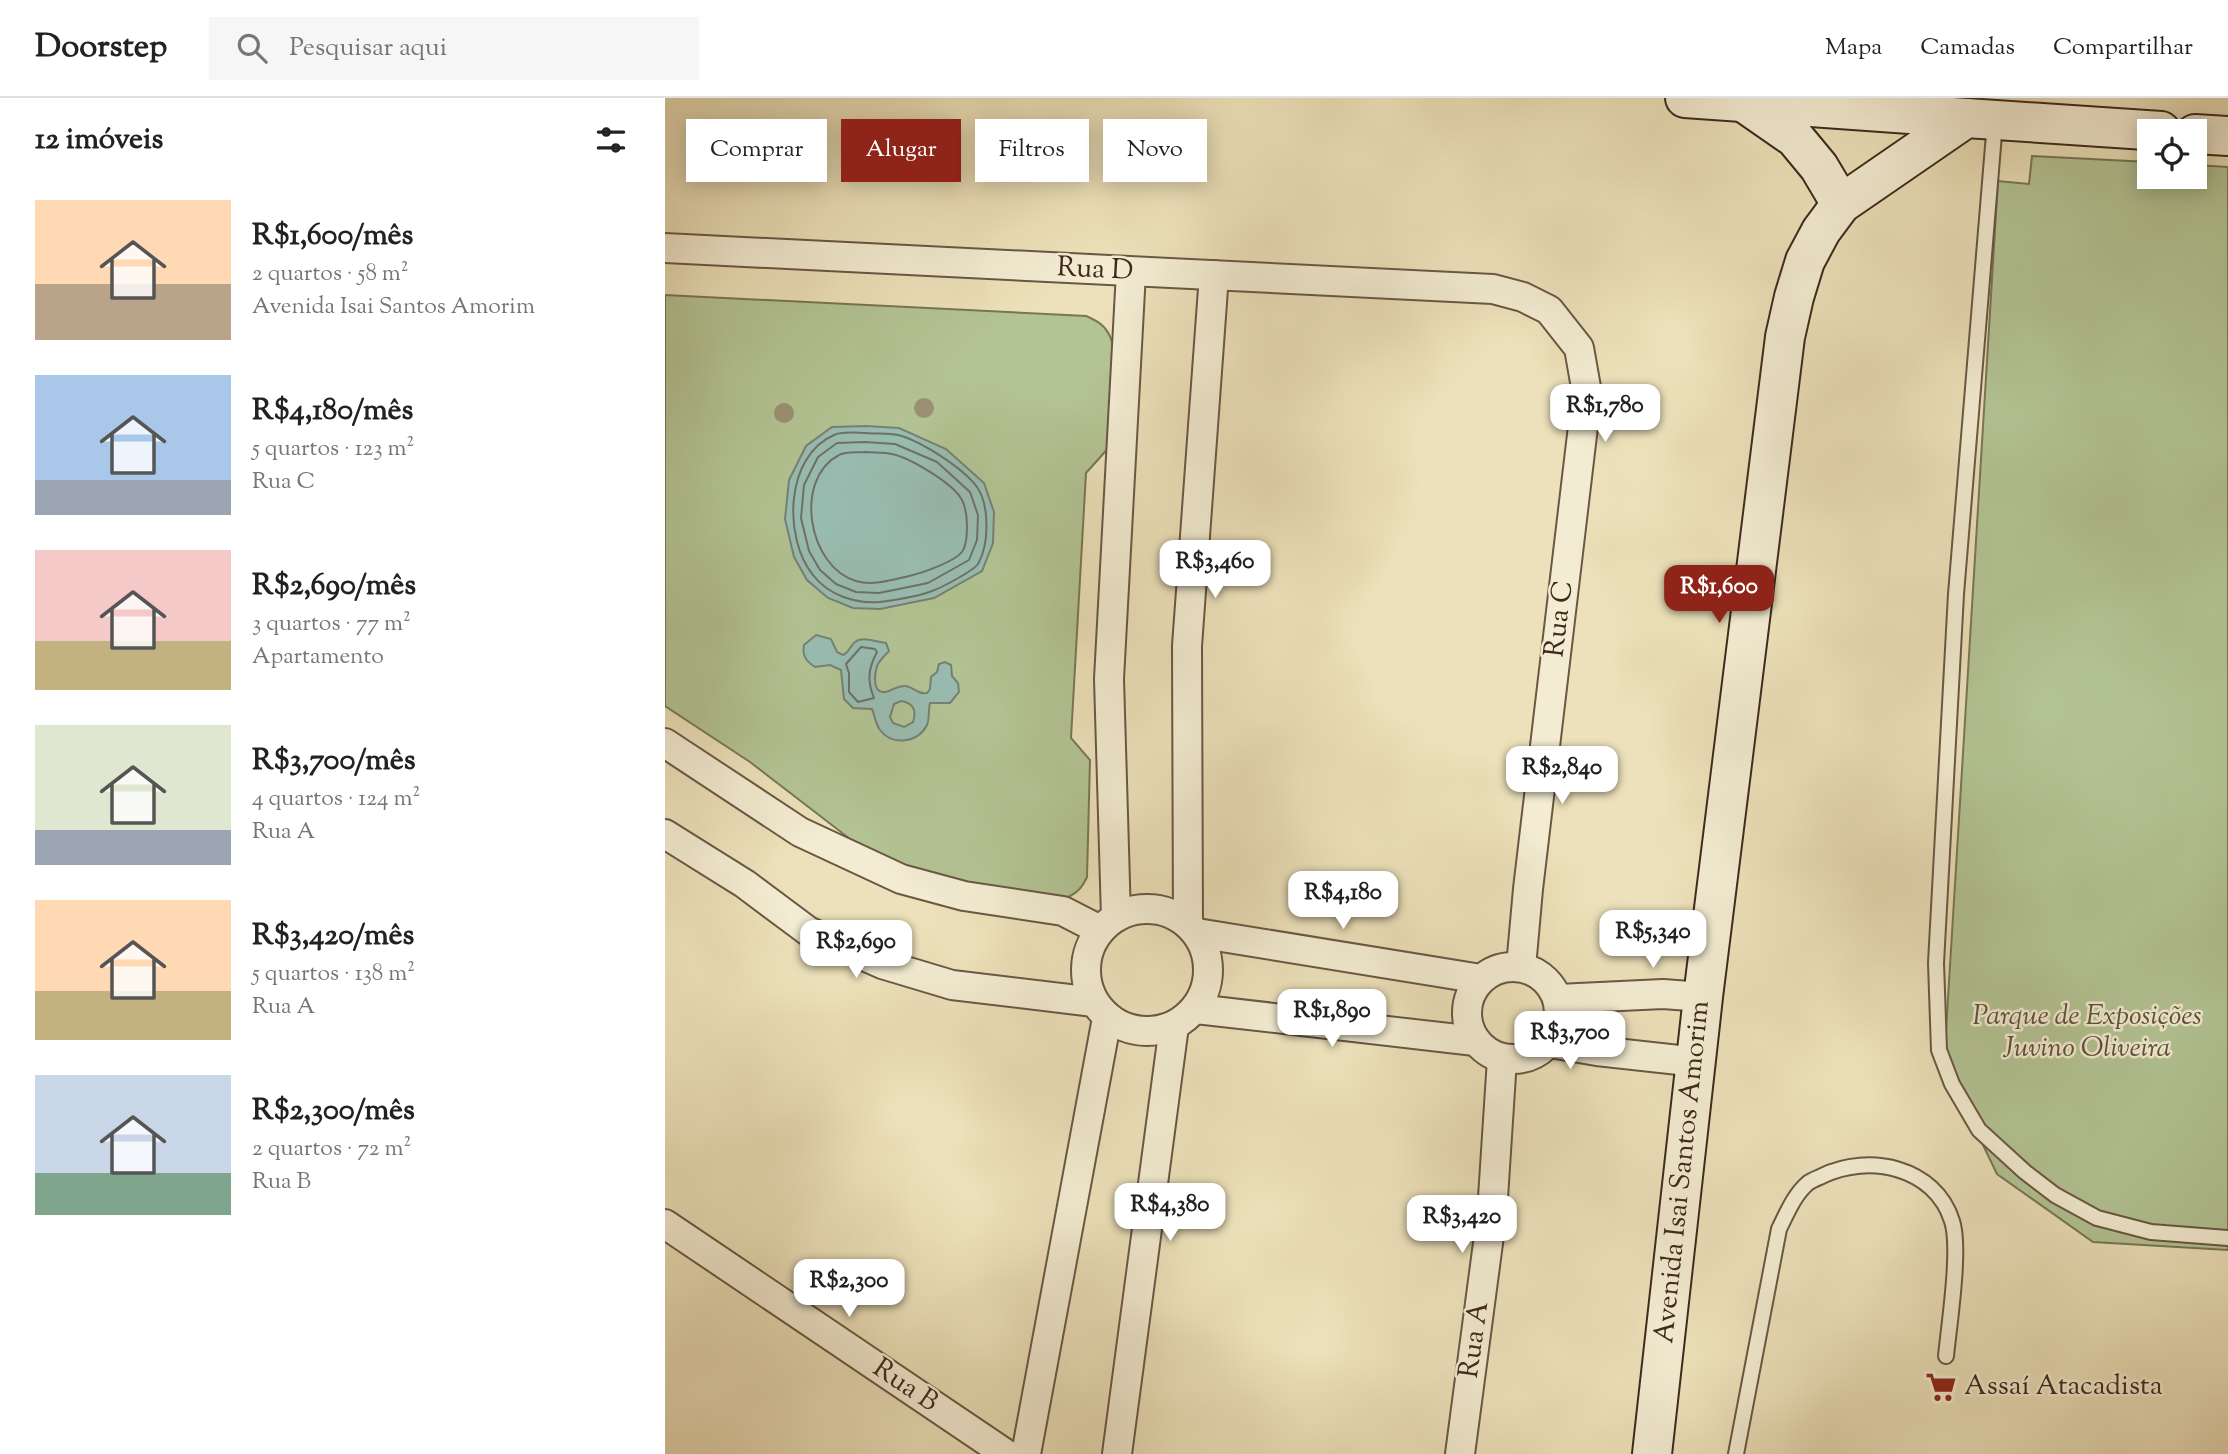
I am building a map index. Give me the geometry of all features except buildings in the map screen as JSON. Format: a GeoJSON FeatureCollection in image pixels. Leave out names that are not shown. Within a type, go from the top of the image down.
{"type":"FeatureCollection","features":[{"type":"Feature","properties":{"kind":"main road"},"geometry":{"type":"LineString","coordinates":[[1685,98],[2137,129]]}},
{"type":"Feature","properties":{"kind":"main road"},"geometry":{"type":"LineString","coordinates":[[1741,101],[1795,138],[1819,167],[1841,205]]}},
{"type":"Feature","properties":{"kind":"main road","name":"Avenida Isai Santos Amorim"},"geometry":{"type":"LineString","coordinates":[[1651,1454],[1703,997],[1785,337],[1794,297],[1805,261],[1821,231],[1841,205],[1980,119]]}},
{"type":"Feature","properties":{"kind":"main road"},"geometry":{"type":"LineString","coordinates":[[2207,135],[2228,136]]}},
{"type":"Feature","properties":{"kind":"street","name":"Rua D"},"geometry":{"type":"LineString","coordinates":[[665,248],[1493,289],[1523,297]]}},
{"type":"Feature","properties":{"kind":"street"},"geometry":{"type":"LineString","coordinates":[[1025,1454],[1100,1010],[1086,978],[1088,952],[1108,923],[1108,679],[1131,272]]}},
{"type":"Feature","properties":{"kind":"street"},"geometry":{"type":"LineString","coordinates":[[1117,1454],[1185,1018],[1208,985],[1208,958],[1193,928],[1187,646],[1214,275]]}},
{"type":"Feature","properties":{"kind":"street","name":"Rua C"},"geometry":{"type":"LineString","coordinates":[[1521,967],[1587,393],[1579,348],[1549,310],[1523,297]]}},
{"type":"Feature","properties":{"kind":"street"},"geometry":{"type":"LineString","coordinates":[[665,743],[800,832],[901,879],[964,896],[1063,911],[1108,923],[1153,908],[1193,928],[1481,978]]}},
{"type":"Feature","properties":{"kind":"street"},"geometry":{"type":"LineString","coordinates":[[665,834],[745,884],[808,931],[882,964],[951,985],[1100,1010],[1139,1031],[1185,1018],[1475,1041]]}},
{"type":"Feature","properties":{"kind":"street"},"geometry":{"type":"LineString","coordinates":[[1521,967],[1544,978],[1558,999],[1560,1022],[1550,1043],[1528,1058],[1502,1059],[1486,1052],[1475,1041],[1467,1025],[1466,1008],[1471,992],[1481,978],[1500,968],[1521,967]]}},
{"type":"Feature","properties":{"kind":"street"},"geometry":{"type":"LineString","coordinates":[[1558,999],[1651,994],[1703,997]]}},
{"type":"Feature","properties":{"kind":"street"},"geometry":{"type":"LineString","coordinates":[[1550,1043],[1697,1062]]}},
{"type":"Feature","properties":{"kind":"street","name":"Rua A"},"geometry":{"type":"LineString","coordinates":[[1460,1454],[1492,1213],[1502,1059]]}},
{"type":"Feature","properties":{"kind":"street","name":"Rua B"},"geometry":{"type":"LineString","coordinates":[[665,1224],[1006,1454]]}},
{"type":"Feature","properties":{"kind":"lane"},"geometry":{"type":"LineString","coordinates":[[1980,119],[1936,963],[1939,1050],[1952,1084],[1979,1130],[2017,1166],[2055,1195],[2097,1218],[2151,1232],[2228,1238]]}},
{"type":"Feature","properties":{"kind":"lane"},"geometry":{"type":"LineString","coordinates":[[1736,1454],[1779,1229],[1792,1202],[1808,1183],[1828,1173],[1849,1165],[1901,1170],[1920,1178],[1934,1190],[1945,1205],[1953,1224],[1955,1250],[1947,1356]]}},
{"type":"Feature","properties":{"kind":"green space","name":"Parque de Exposições Juvino Oliveira"},"geometry":{"type":"Polygon","coordinates":[[[2032,156],[2137,161],[2137,189],[2207,189],[2207,166],[2228,167],[2228,1250],[2093,1242],[1997,1174],[1944,1064],[1998,181],[2029,184],[2032,156]]]}},
{"type":"Feature","properties":{"kind":"green space"},"geometry":{"type":"Polygon","coordinates":[[[665,295],[1086,316],[1107,330],[1113,345],[1112,444],[1086,473],[1071,738],[1090,760],[1087,877],[1073,894],[1066,898],[978,885],[904,865],[850,839],[750,762],[665,706],[665,295]]]}},
{"type":"Feature","properties":{"kind":"water"},"geometry":{"type":"Polygon","coordinates":[[[832,427],[899,428],[946,449],[984,483],[994,512],[993,543],[982,571],[934,598],[880,609],[853,608],[828,598],[807,580],[794,557],[785,519],[789,480],[806,446],[832,427]]]}},
{"type":"Feature","properties":{"kind":"water"},"geometry":{"type":"Polygon","coordinates":[[[816,635],[831,639],[837,652],[843,655],[858,640],[886,643],[889,651],[878,664],[875,676],[876,686],[881,692],[906,686],[927,693],[931,677],[937,672],[939,664],[945,662],[951,665],[952,676],[958,683],[959,692],[950,703],[930,703],[927,725],[918,736],[905,740],[891,738],[880,730],[872,709],[853,708],[844,699],[841,670],[830,665],[815,667],[809,663],[805,658],[804,645],[816,635]],[[901,701],[894,704],[890,717],[893,723],[904,727],[913,722],[915,714],[909,703],[901,701]]]}},
{"type":"Feature","properties":{"kind":"place","name":"Assaí Atacadista"},"geometry":{"type":"Point","coordinates":[1941,1387]}}]}
